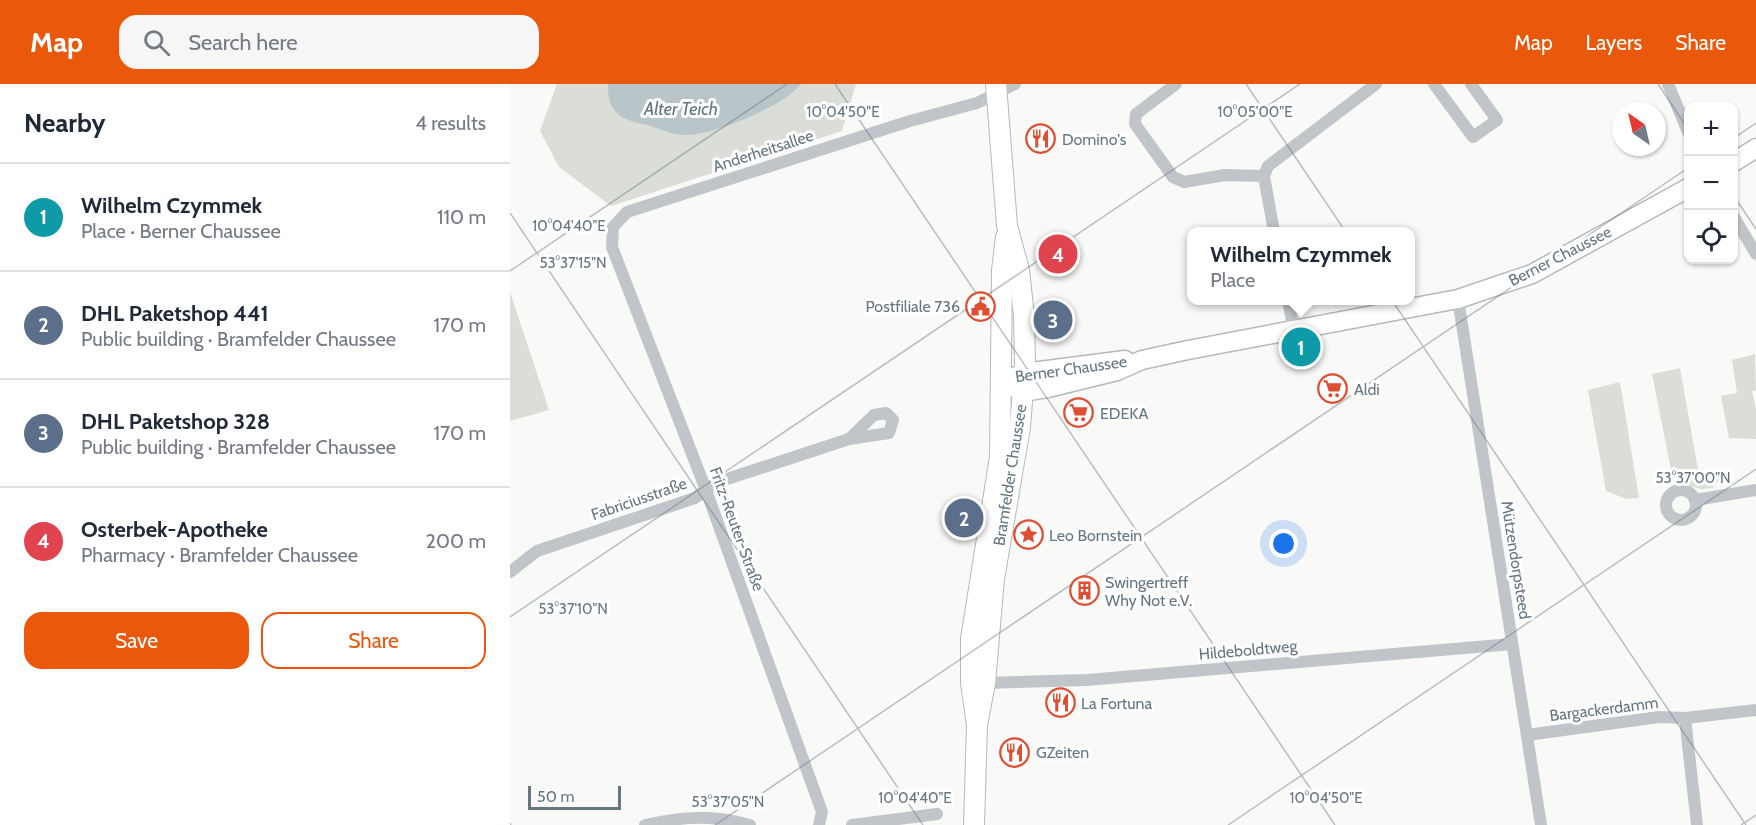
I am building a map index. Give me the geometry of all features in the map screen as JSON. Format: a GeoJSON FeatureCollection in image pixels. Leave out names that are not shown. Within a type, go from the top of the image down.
{"type":"FeatureCollection","features":[{"type":"Feature","properties":{"kind":"main road","name":"Bramfelder Chaussee"},"geometry":{"type":"LineString","coordinates":[[976,725],[985,683],[994,579],[1024,382],[1025,333],[1019,270],[1007,226],[996,89]]}},
{"type":"Feature","properties":{"kind":"main road","name":"Bramfelder Chaussee"},"geometry":{"type":"LineString","coordinates":[[974,825],[976,725],[971,683],[971,639],[1000,457],[1002,270],[1007,226]]}},
{"type":"Feature","properties":{"kind":"street","name":"Anderheitsallee"},"geometry":{"type":"LineString","coordinates":[[612,247],[613,227],[627,212],[910,121],[977,103],[996,89],[1015,84]]}},
{"type":"Feature","properties":{"kind":"street"},"geometry":{"type":"LineString","coordinates":[[1176,84],[1136,114],[1135,124],[1173,177],[1184,182],[1225,175],[1264,176]]}},
{"type":"Feature","properties":{"kind":"street"},"geometry":{"type":"LineString","coordinates":[[1273,227],[1264,176],[1268,166],[1376,84]]}},
{"type":"Feature","properties":{"kind":"street"},"geometry":{"type":"LineString","coordinates":[[1434,84],[1473,137],[1497,120],[1471,84]]}},
{"type":"Feature","properties":{"kind":"street"},"geometry":{"type":"LineString","coordinates":[[1668,84],[1684,121]]}},
{"type":"Feature","properties":{"kind":"street"},"geometry":{"type":"LineString","coordinates":[[1738,159],[1756,148]]}},
{"type":"Feature","properties":{"kind":"street","name":"Berner Chaussee"},"geometry":{"type":"LineString","coordinates":[[1002,381],[1024,382],[1117,371],[1142,360],[1458,299],[1532,274],[1684,191]]}},
{"type":"Feature","properties":{"kind":"street"},"geometry":{"type":"LineString","coordinates":[[1738,224],[1756,254]]}},
{"type":"Feature","properties":{"kind":"street","name":"Fritz-Reuter-Straße"},"geometry":{"type":"LineString","coordinates":[[612,247],[706,490],[822,812],[819,825]]}},
{"type":"Feature","properties":{"kind":"street","name":"Mützendorpsteed"},"geometry":{"type":"LineString","coordinates":[[1458,299],[1541,825]]}},
{"type":"Feature","properties":{"kind":"street"},"geometry":{"type":"LineString","coordinates":[[1289,305],[1294,331]]}},
{"type":"Feature","properties":{"kind":"street","name":"Fabriciusstraße"},"geometry":{"type":"LineString","coordinates":[[510,572],[537,551],[695,498],[715,483],[849,439]]}},
{"type":"Feature","properties":{"kind":"street"},"geometry":{"type":"LineString","coordinates":[[1695,500],[1756,490]]}},
{"type":"Feature","properties":{"kind":"street","name":"Hildeboldtweg"},"geometry":{"type":"LineString","coordinates":[[985,683],[1088,680],[1512,644]]}},
{"type":"Feature","properties":{"kind":"street","name":"Bargackerdamm"},"geometry":{"type":"LineString","coordinates":[[1527,735],[1659,717],[1685,718],[1756,710]]}},
{"type":"Feature","properties":{"kind":"street"},"geometry":{"type":"LineString","coordinates":[[1685,718],[1697,825]]}},
{"type":"Feature","properties":{"kind":"street"},"geometry":{"type":"LineString","coordinates":[[852,825],[938,814]]}},
{"type":"Feature","properties":{"kind":"street"},"geometry":{"type":"LineString","coordinates":[[645,825],[675,818],[719,817],[750,825]]}},
{"type":"Feature","properties":{"kind":"shaded area"},"geometry":{"type":"Polygon","coordinates":[[[557,84],[856,84],[842,131],[611,206],[559,167],[540,131],[557,84]]]}},
{"type":"Feature","properties":{"kind":"shaded area"},"geometry":{"type":"Polygon","coordinates":[[[510,292],[549,410],[510,421],[510,292]]]}},
{"type":"Feature","properties":{"kind":"shaded area"},"geometry":{"type":"Polygon","coordinates":[[[1755,354],[1756,390],[1752,391],[1756,409],[1756,439],[1729,438],[1721,396],[1737,393],[1732,360],[1755,354]]]}},
{"type":"Feature","properties":{"kind":"shaded area"},"geometry":{"type":"Polygon","coordinates":[[[1680,368],[1700,481],[1726,477],[1727,481],[1713,483],[1713,488],[1701,489],[1687,485],[1685,478],[1672,475],[1652,374],[1680,368]]]}},
{"type":"Feature","properties":{"kind":"shaded area"},"geometry":{"type":"Polygon","coordinates":[[[1620,382],[1639,498],[1626,499],[1606,491],[1588,390],[1620,382]]]}},
{"type":"Feature","properties":{"kind":"water","name":"Alter Teich"},"geometry":{"type":"Polygon","coordinates":[[[608,84],[801,84],[779,102],[728,126],[695,134],[678,135],[630,121],[617,113],[610,102],[608,84]]]}},
{"type":"Feature","properties":{"kind":"place","name":"Domino's"},"geometry":{"type":"Point","coordinates":[1041,139]}},
{"type":"Feature","properties":{"kind":"place","name":"Osterbek-Apotheke"},"geometry":{"type":"Point","coordinates":[1058,254]}},
{"type":"Feature","properties":{"kind":"place","name":"Postfiliale 736"},"geometry":{"type":"Point","coordinates":[981,306]}},
{"type":"Feature","properties":{"kind":"place","name":"DHL Paketshop 328"},"geometry":{"type":"Point","coordinates":[1053,320]}},
{"type":"Feature","properties":{"kind":"place","name":"Wilhelm Czymmek"},"geometry":{"type":"Point","coordinates":[1301,347]}},
{"type":"Feature","properties":{"kind":"place","name":"Aldi"},"geometry":{"type":"Point","coordinates":[1333,389]}},
{"type":"Feature","properties":{"kind":"place","name":"EDEKA"},"geometry":{"type":"Point","coordinates":[1079,413]}},
{"type":"Feature","properties":{"kind":"place","name":"DHL Paketshop 441"},"geometry":{"type":"Point","coordinates":[964,518]}},
{"type":"Feature","properties":{"kind":"place","name":"Leo Bornstein"},"geometry":{"type":"Point","coordinates":[1028,535]}},
{"type":"Feature","properties":{"kind":"place","name":"Swingertreff Why Not e.V."},"geometry":{"type":"Point","coordinates":[1084,591]}},
{"type":"Feature","properties":{"kind":"place","name":"La Fortuna"},"geometry":{"type":"Point","coordinates":[1060,703]}},
{"type":"Feature","properties":{"kind":"place","name":"GZeiten"},"geometry":{"type":"Point","coordinates":[1015,752]}}]}
